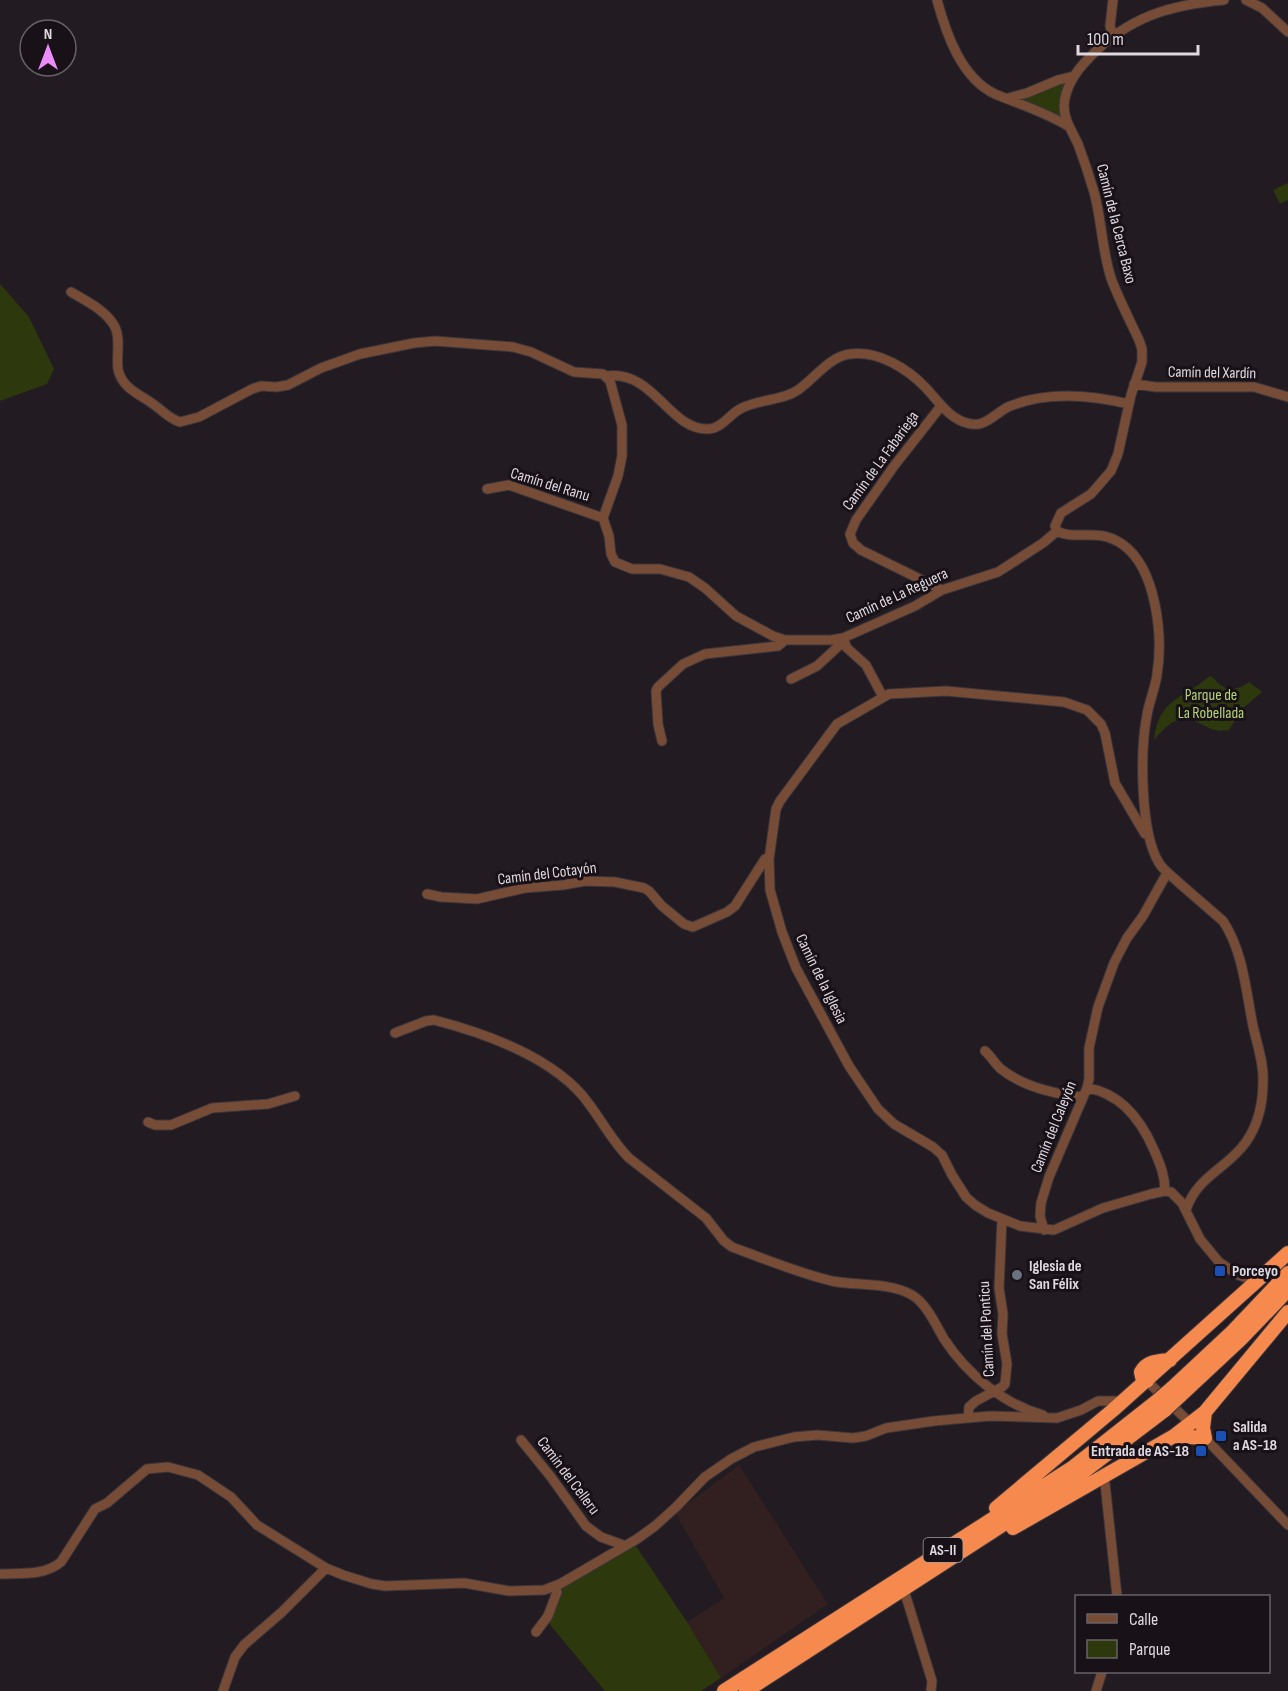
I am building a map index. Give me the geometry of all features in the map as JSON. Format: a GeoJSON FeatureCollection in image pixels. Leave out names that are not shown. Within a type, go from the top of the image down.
{"type":"FeatureCollection","features":[{"type":"Feature","properties":{"kind":"highway"},"geometry":{"type":"LineString","coordinates":[[904,1585],[1147,1381],[1142,1377],[1141,1372],[1145,1365],[1170,1360],[1288,1252]]}},
{"type":"Feature","properties":{"kind":"highway","name":"AS-II"},"geometry":{"type":"LineString","coordinates":[[1176,1392],[1288,1273]]}},
{"type":"Feature","properties":{"kind":"highway","name":"AS-II"},"geometry":{"type":"LineString","coordinates":[[724,1691],[904,1585],[1078,1476],[1241,1339],[1288,1290]]}},
{"type":"Feature","properties":{"kind":"highway"},"geometry":{"type":"LineString","coordinates":[[904,1585],[1101,1479],[1174,1436],[1189,1421],[1205,1412],[1288,1312]]}},
{"type":"Feature","properties":{"kind":"highway"},"geometry":{"type":"LineString","coordinates":[[1174,1436],[1205,1438],[1203,1428],[1205,1412]]}},
{"type":"Feature","properties":{"kind":"highway","name":"AS-II"},"geometry":{"type":"LineString","coordinates":[[746,1691],[904,1585]]}},
{"type":"Feature","properties":{"kind":"street"},"geometry":{"type":"LineString","coordinates":[[937,0],[947,32],[969,72],[994,93],[1068,126]]}},
{"type":"Feature","properties":{"kind":"street"},"geometry":{"type":"LineString","coordinates":[[1113,0],[1110,26],[1113,35]]}},
{"type":"Feature","properties":{"kind":"street"},"geometry":{"type":"LineString","coordinates":[[1068,126],[1064,106],[1066,94],[1074,76],[1113,35],[1157,13],[1194,3],[1224,0]]}},
{"type":"Feature","properties":{"kind":"street"},"geometry":{"type":"LineString","coordinates":[[1246,0],[1262,8],[1288,32]]}},
{"type":"Feature","properties":{"kind":"street"},"geometry":{"type":"LineString","coordinates":[[1008,98],[1074,76]]}},
{"type":"Feature","properties":{"kind":"street","name":"Camín de la Cerca Baxo"},"geometry":{"type":"LineString","coordinates":[[1057,531],[1056,521],[1061,513],[1090,494],[1111,471],[1120,446],[1134,384],[1143,362],[1142,349],[1112,281],[1105,254],[1100,214],[1087,167],[1068,126]]}},
{"type":"Feature","properties":{"kind":"street"},"geometry":{"type":"LineString","coordinates":[[70,292],[88,302],[114,325],[118,338],[118,370],[123,381],[168,417],[180,422],[189,421],[252,389],[261,386],[288,385],[344,358],[414,343],[445,341],[513,347],[531,352],[574,372],[632,378],[695,428],[710,430],[719,426],[743,407],[797,391],[839,357],[858,353],[879,356],[902,368],[925,386],[941,406],[966,423],[975,425],[985,422],[1008,408],[1046,397],[1103,399],[1129,404]]}},
{"type":"Feature","properties":{"kind":"street"},"geometry":{"type":"LineString","coordinates":[[603,518],[618,476],[622,448],[621,414],[607,376]]}},
{"type":"Feature","properties":{"kind":"street","name":"Camín del Xardín"},"geometry":{"type":"LineString","coordinates":[[1134,384],[1156,387],[1254,387],[1288,397]]}},
{"type":"Feature","properties":{"kind":"street","name":"Camín de La Fabariega"},"geometry":{"type":"LineString","coordinates":[[941,406],[855,520],[850,534],[853,543],[861,550],[942,590]]}},
{"type":"Feature","properties":{"kind":"street","name":"Camín del Ranu"},"geometry":{"type":"LineString","coordinates":[[487,489],[509,485],[603,518]]}},
{"type":"Feature","properties":{"kind":"street","name":"Camín de La Reguera"},"geometry":{"type":"LineString","coordinates":[[603,518],[615,562],[632,569],[660,569],[689,577],[747,624],[785,640],[843,640],[915,606],[942,590],[998,572],[1043,543],[1057,531]]}},
{"type":"Feature","properties":{"kind":"street"},"geometry":{"type":"LineString","coordinates":[[1057,531],[1066,534],[1101,535],[1123,545],[1133,553],[1143,569],[1157,618],[1159,649],[1157,679],[1147,715],[1144,744],[1145,817],[1149,841],[1159,863],[1167,873],[1223,921],[1229,931],[1238,952],[1263,1079],[1261,1106],[1247,1140],[1201,1183],[1191,1196],[1186,1210]]}},
{"type":"Feature","properties":{"kind":"street"},"geometry":{"type":"LineString","coordinates":[[662,741],[658,724],[656,691],[683,664],[705,654],[778,646],[785,640]]}},
{"type":"Feature","properties":{"kind":"street"},"geometry":{"type":"LineString","coordinates":[[791,679],[816,666],[843,640],[847,648],[866,665],[883,697]]}},
{"type":"Feature","properties":{"kind":"street","name":"Camín de la Iglesia"},"geometry":{"type":"LineString","coordinates":[[1149,841],[1115,783],[1105,733],[1101,724],[1087,710],[1064,702],[946,691],[895,693],[883,697],[837,724],[780,801],[776,809],[768,859],[770,890],[782,932],[796,968],[849,1066],[886,1117],[942,1155],[955,1181],[975,1205],[1020,1226],[1044,1230],[1061,1228],[1103,1208],[1165,1191]]}},
{"type":"Feature","properties":{"kind":"street","name":"Camín del Cotayón"},"geometry":{"type":"LineString","coordinates":[[427,894],[477,899],[525,888],[585,881],[615,882],[650,891],[662,906],[684,924],[693,927],[735,906],[765,859],[768,859]]}},
{"type":"Feature","properties":{"kind":"street","name":"Camín del Caleyón"},"geometry":{"type":"LineString","coordinates":[[1044,1230],[1040,1216],[1041,1203],[1049,1177],[1089,1079],[1091,1036],[1102,996],[1126,938],[1143,916],[1167,873]]}},
{"type":"Feature","properties":{"kind":"street"},"geometry":{"type":"LineString","coordinates":[[394,1033],[434,1020],[489,1037],[539,1061],[580,1093],[618,1147],[629,1158],[706,1218],[724,1241],[732,1247],[789,1268],[834,1281],[872,1285],[912,1294],[922,1304],[962,1364],[1011,1403],[1023,1409],[1057,1418]]}},
{"type":"Feature","properties":{"kind":"street"},"geometry":{"type":"LineString","coordinates":[[985,1052],[1002,1069],[1040,1088],[1108,1094],[1125,1106],[1137,1118],[1164,1173],[1165,1191],[1177,1197],[1210,1253],[1247,1288]]}},
{"type":"Feature","properties":{"kind":"street"},"geometry":{"type":"LineString","coordinates":[[148,1122],[155,1125],[171,1125],[212,1108],[268,1104],[296,1096]]}},
{"type":"Feature","properties":{"kind":"street","name":"Camín del Ponticu"},"geometry":{"type":"LineString","coordinates":[[968,1418],[969,1407],[1005,1384],[1007,1364],[1002,1334],[1003,1314],[999,1288],[1002,1219]]}},
{"type":"Feature","properties":{"kind":"street"},"geometry":{"type":"LineString","coordinates":[[1230,1270],[1239,1289],[1247,1288]]}},
{"type":"Feature","properties":{"kind":"street"},"geometry":{"type":"LineString","coordinates":[[1147,1381],[1189,1421],[1288,1525]]}},
{"type":"Feature","properties":{"kind":"street"},"geometry":{"type":"LineString","coordinates":[[1081,1410],[1098,1401],[1124,1401]]}},
{"type":"Feature","properties":{"kind":"street"},"geometry":{"type":"LineString","coordinates":[[0,1574],[44,1572],[54,1568],[61,1562],[95,1509],[107,1503],[147,1469],[168,1467],[198,1475],[231,1497],[257,1525],[326,1568],[372,1584],[385,1586],[464,1583],[518,1591],[555,1587],[623,1545],[637,1539],[655,1526],[705,1477],[754,1447],[795,1437],[817,1435],[854,1437],[909,1423],[990,1416],[1057,1418],[1099,1406],[1113,1410]]}},
{"type":"Feature","properties":{"kind":"street","name":"Camín del Celleru"},"geometry":{"type":"LineString","coordinates":[[521,1440],[551,1476],[586,1526],[600,1537],[623,1545]]}},
{"type":"Feature","properties":{"kind":"street"},"geometry":{"type":"LineString","coordinates":[[1101,1479],[1105,1483],[1117,1595]]}},
{"type":"Feature","properties":{"kind":"street"},"geometry":{"type":"LineString","coordinates":[[223,1691],[235,1657],[244,1645],[282,1612],[326,1568]]}},
{"type":"Feature","properties":{"kind":"street"},"geometry":{"type":"LineString","coordinates":[[904,1585],[932,1682],[931,1691]]}},
{"type":"Feature","properties":{"kind":"street"},"geometry":{"type":"LineString","coordinates":[[536,1632],[548,1616],[557,1592],[555,1587]]}},
{"type":"Feature","properties":{"kind":"street"},"geometry":{"type":"LineString","coordinates":[[1096,1691],[1101,1673]]}},
{"type":"Feature","properties":{"kind":"shaded area"},"geometry":{"type":"Polygon","coordinates":[[[739,1465],[828,1604],[721,1678],[687,1622],[724,1598],[675,1513],[739,1465]]]}},
{"type":"Feature","properties":{"kind":"green space"},"geometry":{"type":"Polygon","coordinates":[[[1066,81],[1064,111],[1058,117],[1016,103],[1027,93],[1066,81]]]}},
{"type":"Feature","properties":{"kind":"green space"},"geometry":{"type":"Polygon","coordinates":[[[1288,183],[1288,200],[1280,204],[1273,190],[1288,183]]]}},
{"type":"Feature","properties":{"kind":"green space"},"geometry":{"type":"Polygon","coordinates":[[[0,284],[29,317],[54,369],[47,384],[0,401],[0,284]]]}},
{"type":"Feature","properties":{"kind":"green space","name":"Parque de La Robellada"},"geometry":{"type":"Polygon","coordinates":[[[1210,676],[1225,688],[1238,688],[1249,682],[1262,692],[1242,709],[1229,730],[1218,731],[1186,718],[1177,720],[1154,740],[1156,726],[1166,708],[1210,676]]]}},
{"type":"Feature","properties":{"kind":"green space"},"geometry":{"type":"Polygon","coordinates":[[[636,1546],[721,1678],[701,1691],[605,1691],[547,1621],[560,1589],[636,1546]]]}},
{"type":"Feature","properties":{"kind":"place","name":"Porceyo"},"geometry":{"type":"Point","coordinates":[1220,1271]}},
{"type":"Feature","properties":{"kind":"place","name":"Iglesia de San Félix"},"geometry":{"type":"Point","coordinates":[1017,1275]}},
{"type":"Feature","properties":{"kind":"place","name":"Salida a AS-18"},"geometry":{"type":"Point","coordinates":[1221,1436]}},
{"type":"Feature","properties":{"kind":"place","name":"Entrada de AS-18"},"geometry":{"type":"Point","coordinates":[1201,1451]}}]}
